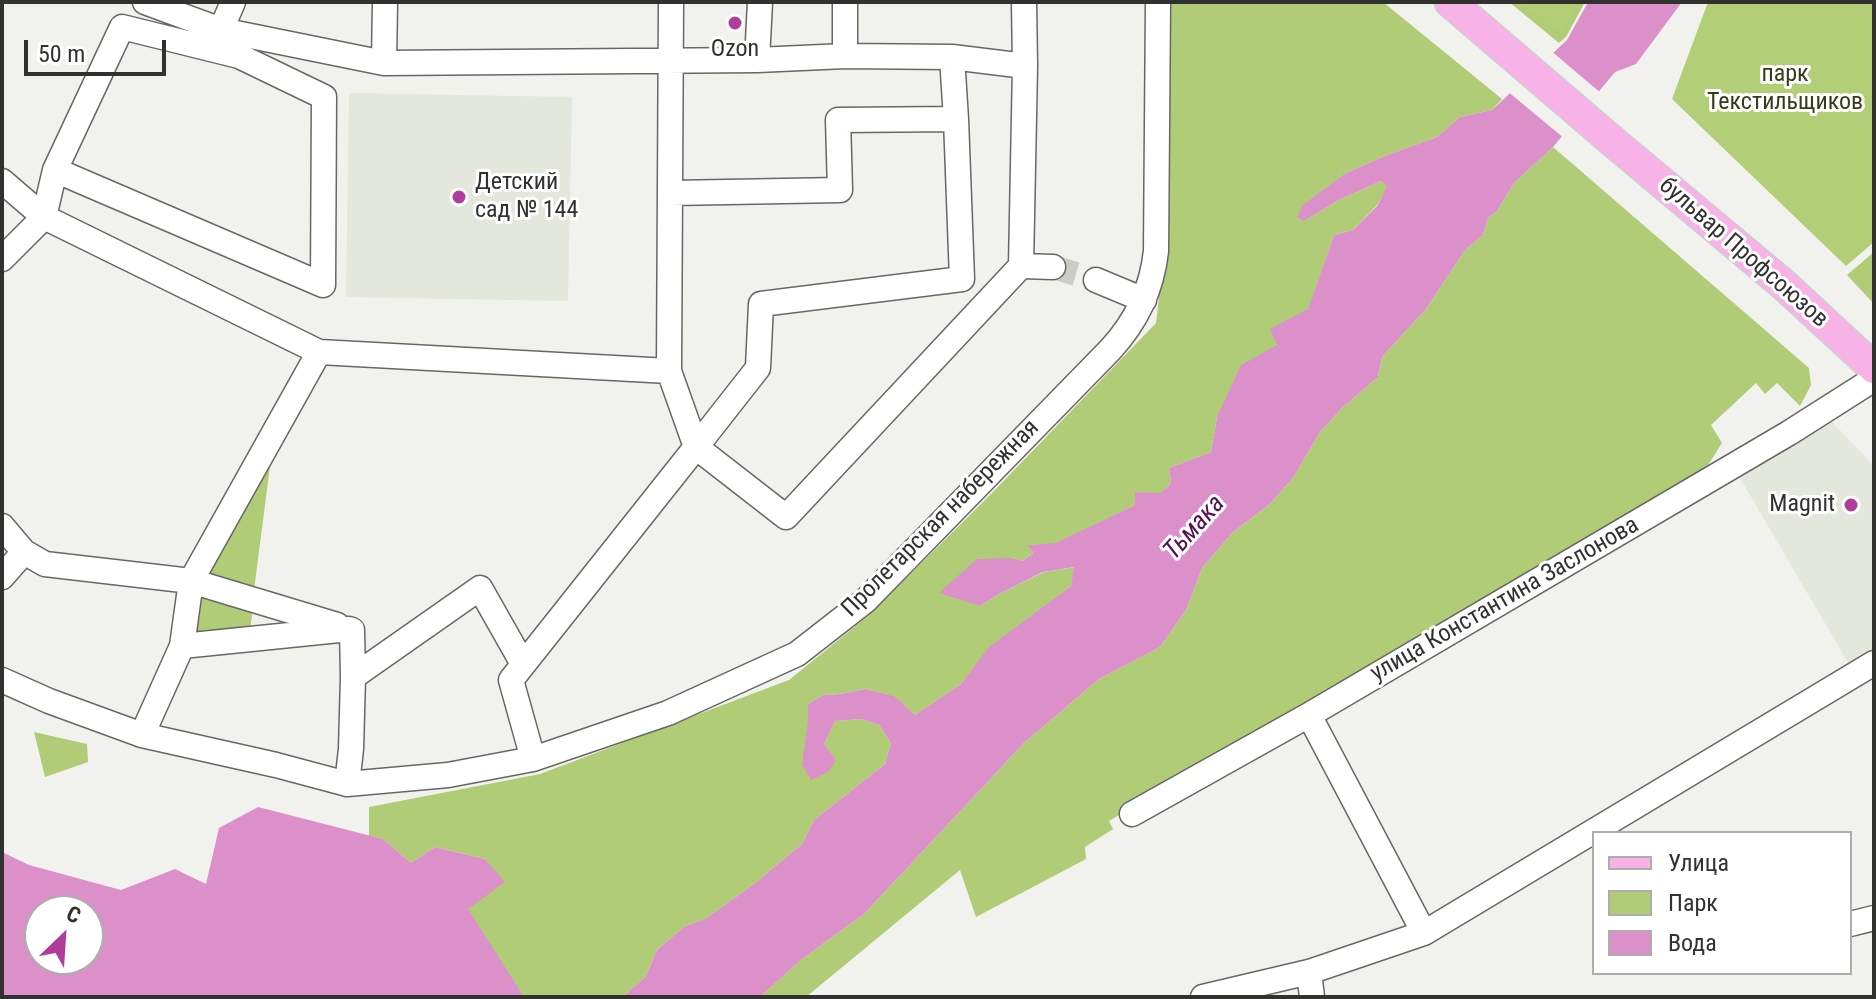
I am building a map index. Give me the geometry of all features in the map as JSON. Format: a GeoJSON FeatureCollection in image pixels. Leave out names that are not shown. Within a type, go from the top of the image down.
{"type":"FeatureCollection","features":[{"type":"Feature","properties":{"kind":"main road","name":"бульвар Профсоюзов"},"geometry":{"type":"LineString","coordinates":[[1450,2],[1784,285],[1874,368]]}},
{"type":"Feature","properties":{"kind":"street"},"geometry":{"type":"LineString","coordinates":[[221,30],[233,2]]}},
{"type":"Feature","properties":{"kind":"street"},"geometry":{"type":"LineString","coordinates":[[384,63],[385,2]]}},
{"type":"Feature","properties":{"kind":"street"},"geometry":{"type":"LineString","coordinates":[[671,2],[669,371],[696,447],[786,517],[1021,266],[1024,2]]}},
{"type":"Feature","properties":{"kind":"street"},"geometry":{"type":"LineString","coordinates":[[757,60],[760,2]]}},
{"type":"Feature","properties":{"kind":"street"},"geometry":{"type":"LineString","coordinates":[[845,2],[845,56]]}},
{"type":"Feature","properties":{"kind":"street","name":"Пролетарская набережная"},"geometry":{"type":"LineString","coordinates":[[2,680],[142,735],[347,784],[448,775],[533,759],[668,713],[797,654],[865,601],[1110,350],[1129,327],[1144,300],[1156,251],[1158,2]]}},
{"type":"Feature","properties":{"kind":"street"},"geometry":{"type":"LineString","coordinates":[[148,3],[221,30],[384,63],[757,60],[845,56],[952,57],[1025,66]]}},
{"type":"Feature","properties":{"kind":"street"},"geometry":{"type":"LineString","coordinates":[[2,259],[44,217],[55,170],[122,27],[239,56],[324,97],[323,285],[55,170]]}},
{"type":"Feature","properties":{"kind":"street"},"geometry":{"type":"LineString","coordinates":[[533,759],[511,680],[758,368],[761,304],[962,279],[952,57]]}},
{"type":"Feature","properties":{"kind":"street"},"geometry":{"type":"LineString","coordinates":[[671,193],[840,190],[838,120],[956,119]]}},
{"type":"Feature","properties":{"kind":"street"},"geometry":{"type":"LineString","coordinates":[[2,181],[44,217],[319,352],[669,371]]}},
{"type":"Feature","properties":{"kind":"street"},"geometry":{"type":"LineString","coordinates":[[1021,266],[1053,267]]}},
{"type":"Feature","properties":{"kind":"street"},"geometry":{"type":"LineString","coordinates":[[1096,280],[1144,300]]}},
{"type":"Feature","properties":{"kind":"street"},"geometry":{"type":"LineString","coordinates":[[142,735],[182,646],[191,581],[319,352]]}},
{"type":"Feature","properties":{"kind":"street","name":"улица Константина Заслонова"},"geometry":{"type":"LineString","coordinates":[[1132,814],[1309,715],[1775,441],[1874,379]]}},
{"type":"Feature","properties":{"kind":"street"},"geometry":{"type":"LineString","coordinates":[[2,526],[24,552],[45,564],[191,581],[352,630],[351,749],[347,784]]}},
{"type":"Feature","properties":{"kind":"street"},"geometry":{"type":"LineString","coordinates":[[2,577],[24,552]]}},
{"type":"Feature","properties":{"kind":"street"},"geometry":{"type":"LineString","coordinates":[[353,677],[480,588],[523,664]]}},
{"type":"Feature","properties":{"kind":"street"},"geometry":{"type":"LineString","coordinates":[[182,646],[349,629]]}},
{"type":"Feature","properties":{"kind":"street"},"geometry":{"type":"LineString","coordinates":[[1598,831],[1872,670]]}},
{"type":"Feature","properties":{"kind":"street"},"geometry":{"type":"LineString","coordinates":[[1309,715],[1424,933]]}},
{"type":"Feature","properties":{"kind":"street"},"geometry":{"type":"LineString","coordinates":[[1203,997],[1309,972],[1424,933],[1592,834]]}},
{"type":"Feature","properties":{"kind":"street"},"geometry":{"type":"LineString","coordinates":[[1852,924],[1874,918]]}},
{"type":"Feature","properties":{"kind":"street"},"geometry":{"type":"LineString","coordinates":[[1309,972],[1312,997]]}},
{"type":"Feature","properties":{"kind":"shaded area","name":"Детский сад № 144"},"geometry":{"type":"Polygon","coordinates":[[[349,93],[572,97],[568,301],[346,297],[349,93]]]}},
{"type":"Feature","properties":{"kind":"shaded area"},"geometry":{"type":"Polygon","coordinates":[[[1831,421],[1874,466],[1874,651],[1850,666],[1740,478],[1831,421]]]}},
{"type":"Feature","properties":{"kind":"green space"},"geometry":{"type":"Polygon","coordinates":[[[1167,2],[1383,2],[1502,99],[1492,110],[1460,117],[1437,137],[1346,173],[1304,221],[1339,200],[1381,181],[1388,186],[1377,205],[1353,230],[1334,235],[1308,310],[1271,329],[1277,345],[1217,417],[1211,452],[1169,468],[1171,483],[1161,494],[1135,492],[1135,505],[1056,544],[1029,545],[1033,553],[1023,561],[1012,558],[980,606],[1044,572],[1075,567],[1071,586],[990,647],[961,684],[915,715],[893,696],[865,689],[823,695],[808,704],[808,721],[824,744],[835,721],[862,719],[879,725],[891,743],[885,764],[814,820],[802,844],[705,919],[685,926],[657,950],[646,976],[624,996],[522,996],[467,908],[504,882],[485,859],[435,847],[411,863],[383,839],[369,836],[369,807],[540,774],[789,680],[868,616],[992,493],[1156,323],[1164,254],[1167,2]]]}},
{"type":"Feature","properties":{"kind":"green space"},"geometry":{"type":"Polygon","coordinates":[[[1509,2],[1585,2],[1566,37],[1559,43],[1509,2]]]}},
{"type":"Feature","properties":{"kind":"green space"},"geometry":{"type":"Polygon","coordinates":[[[1520,2],[1579,2],[1561,33],[1520,2]]]}},
{"type":"Feature","properties":{"kind":"green space","name":"парк Текстильщиков"},"geometry":{"type":"Polygon","coordinates":[[[1708,2],[1874,2],[1874,242],[1846,266],[1672,99],[1708,2]]]}},
{"type":"Feature","properties":{"kind":"green space"},"geometry":{"type":"Polygon","coordinates":[[[1553,147],[1809,368],[1811,385],[1800,406],[1777,383],[1765,394],[1756,383],[1711,425],[1722,443],[1703,473],[1109,821],[1113,829],[1085,847],[1086,859],[976,917],[960,870],[806,997],[760,997],[802,959],[864,914],[1024,743],[1099,679],[1160,647],[1186,610],[1202,568],[1233,532],[1270,504],[1293,478],[1320,432],[1378,377],[1382,357],[1426,309],[1465,250],[1483,235],[1488,218],[1497,211],[1514,183],[1553,147]]]}},
{"type":"Feature","properties":{"kind":"green space"},"geometry":{"type":"Polygon","coordinates":[[[1874,252],[1874,304],[1847,275],[1874,252]]]}},
{"type":"Feature","properties":{"kind":"green space"},"geometry":{"type":"Polygon","coordinates":[[[274,435],[253,598],[194,580],[274,435]]]}},
{"type":"Feature","properties":{"kind":"green space"},"geometry":{"type":"Polygon","coordinates":[[[193,582],[254,601],[249,638],[183,645],[193,582]]]}},
{"type":"Feature","properties":{"kind":"green space"},"geometry":{"type":"Polygon","coordinates":[[[34,732],[87,744],[88,762],[45,777],[34,732]]]}},
{"type":"Feature","properties":{"kind":"water","name":"Тьмака"},"geometry":{"type":"Polygon","coordinates":[[[1588,2],[1682,2],[1636,64],[1615,72],[1553,147],[1514,183],[1497,211],[1488,218],[1483,235],[1465,250],[1426,309],[1382,357],[1378,377],[1320,432],[1293,478],[1270,504],[1233,532],[1202,568],[1186,610],[1160,647],[1099,679],[1024,743],[864,914],[802,959],[760,997],[623,997],[646,976],[657,950],[685,926],[705,919],[754,884],[802,844],[814,820],[885,764],[891,743],[879,725],[862,719],[835,721],[824,744],[836,760],[828,772],[811,780],[802,765],[808,704],[823,695],[865,689],[894,696],[915,715],[961,684],[989,647],[1071,586],[1074,567],[1043,572],[980,606],[939,593],[977,559],[1012,558],[1023,561],[1033,553],[1028,545],[1056,543],[1135,505],[1135,492],[1161,493],[1171,483],[1169,468],[1211,452],[1217,417],[1241,365],[1277,345],[1270,329],[1308,309],[1334,235],[1353,230],[1377,206],[1387,186],[1381,181],[1339,200],[1304,221],[1297,217],[1303,205],[1346,173],[1437,137],[1460,117],[1492,110],[1567,40],[1588,2]]]}},
{"type":"Feature","properties":{"kind":"water"},"geometry":{"type":"Polygon","coordinates":[[[258,807],[383,839],[411,863],[435,847],[485,859],[505,882],[468,909],[524,997],[2,997],[2,852],[29,865],[121,890],[175,869],[206,884],[219,828],[258,807]]]}},
{"type":"Feature","properties":{"kind":"pier"},"geometry":{"type":"Polygon","coordinates":[[[1550,50],[1602,94],[1565,139],[1506,90],[1550,50]]]}},
{"type":"Feature","properties":{"kind":"tunnel"},"geometry":{"type":"LineString","coordinates":[[1053,267],[1096,280]]}},
{"type":"Feature","properties":{"kind":"place","name":"Ozon"},"geometry":{"type":"Point","coordinates":[735,23]}},
{"type":"Feature","properties":{"kind":"place","name":"Детский сад № 144"},"geometry":{"type":"Point","coordinates":[459,197]}},
{"type":"Feature","properties":{"kind":"place","name":"Magnit"},"geometry":{"type":"Point","coordinates":[1851,505]}}]}
